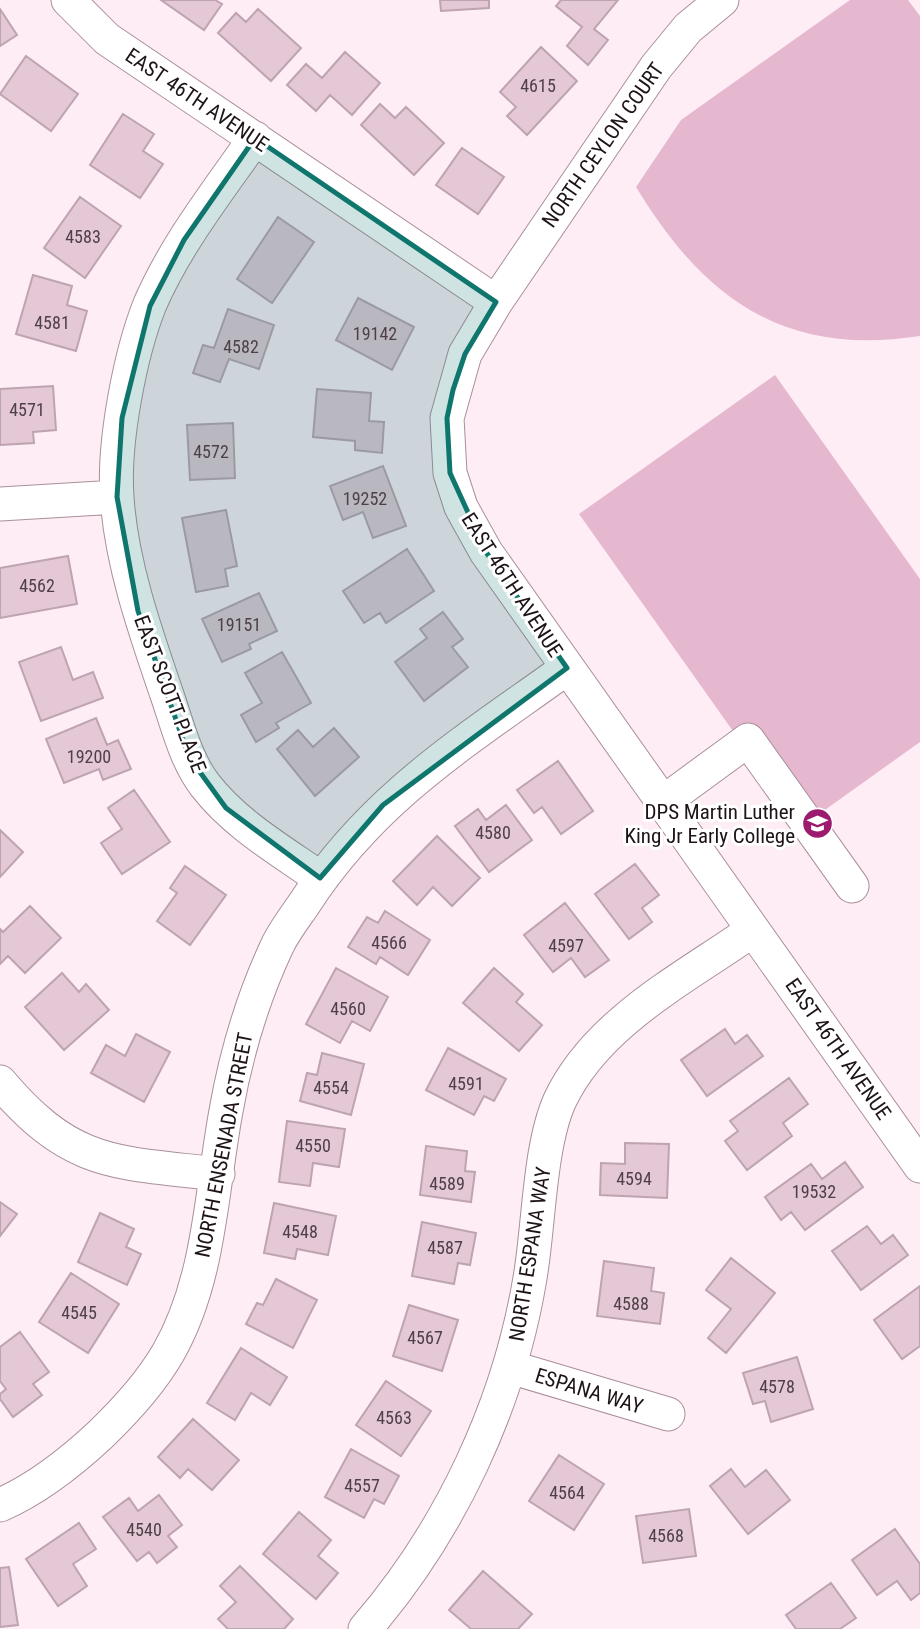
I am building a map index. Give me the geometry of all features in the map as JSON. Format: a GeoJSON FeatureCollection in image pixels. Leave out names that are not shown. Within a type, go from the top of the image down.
{"type":"FeatureCollection","features":[{"type":"Feature","properties":{"kind":"street","name":"EAST 46TH AVENUE"},"geometry":{"type":"LineString","coordinates":[[68,0],[107,38],[496,302],[465,354],[447,418],[450,473],[461,507],[486,552],[920,1166]]}},
{"type":"Feature","properties":{"kind":"street","name":"NORTH CEYLON COURT"},"geometry":{"type":"LineString","coordinates":[[496,302],[656,67],[688,28],[722,0]]}},
{"type":"Feature","properties":{"kind":"street","name":"EAST SCOTT PLACE"},"geometry":{"type":"LineString","coordinates":[[255,138],[184,240],[150,306],[134,358],[122,418],[117,497],[138,611],[189,757],[204,783],[226,808],[320,878]]}},
{"type":"Feature","properties":{"kind":"street"},"geometry":{"type":"LineString","coordinates":[[0,504],[117,497]]}},
{"type":"Feature","properties":{"kind":"street","name":"NORTH ENSENADA STREET"},"geometry":{"type":"LineString","coordinates":[[0,1505],[52,1475],[88,1446],[118,1418],[168,1353],[196,1283],[218,1174],[226,1113],[256,996],[279,942],[320,878],[383,805],[429,768],[567,668]]}},
{"type":"Feature","properties":{"kind":"street"},"geometry":{"type":"LineString","coordinates":[[662,803],[748,740],[852,886]]}},
{"type":"Feature","properties":{"kind":"street","name":"NORTH ESPANA WAY"},"geometry":{"type":"LineString","coordinates":[[365,1629],[390,1600],[445,1516],[491,1420],[510,1367],[524,1310],[547,1149],[559,1101],[604,1041],[632,1014],[753,930]]}},
{"type":"Feature","properties":{"kind":"street"},"geometry":{"type":"LineString","coordinates":[[0,1082],[23,1109],[52,1135],[81,1152],[112,1161],[218,1174]]}},
{"type":"Feature","properties":{"kind":"street","name":"ESPANA WAY"},"geometry":{"type":"LineString","coordinates":[[510,1367],[668,1414]]}},
{"type":"Feature","properties":{"kind":"highlighted area"},"geometry":{"type":"Polygon","coordinates":[[[255,138],[496,302],[465,354],[453,390],[447,418],[450,473],[486,552],[567,668],[383,805],[320,878],[226,808],[189,757],[138,611],[117,497],[122,418],[150,306],[184,240],[255,138]]]}},
{"type":"Feature","properties":{"kind":"shaded area"},"geometry":{"type":"Polygon","coordinates":[[[850,0],[908,0],[920,16],[920,336],[872,340],[828,337],[788,328],[752,311],[720,289],[690,260],[662,226],[636,187],[681,120],[850,0]]]}},
{"type":"Feature","properties":{"kind":"shaded area"},"geometry":{"type":"Polygon","coordinates":[[[775,375],[920,579],[920,742],[801,827],[579,514],[775,375]]]}},
{"type":"Feature","properties":{"kind":"building"},"geometry":{"type":"Polygon","coordinates":[[[161,0],[215,0],[222,4],[204,30],[161,0]]]}},
{"type":"Feature","properties":{"kind":"building"},"geometry":{"type":"Polygon","coordinates":[[[440,0],[489,0],[489,8],[441,11],[440,0]]]}},
{"type":"Feature","properties":{"kind":"building"},"geometry":{"type":"Polygon","coordinates":[[[561,0],[618,0],[594,29],[608,40],[588,65],[567,46],[582,27],[556,6],[561,0]]]}},
{"type":"Feature","properties":{"kind":"building"},"geometry":{"type":"Polygon","coordinates":[[[0,9],[17,35],[0,46],[0,9]]]}},
{"type":"Feature","properties":{"kind":"building"},"geometry":{"type":"Polygon","coordinates":[[[258,9],[301,48],[271,81],[218,33],[236,13],[246,22],[258,9]]]}},
{"type":"Feature","properties":{"kind":"building"},"geometry":{"type":"Polygon","coordinates":[[[541,47],[577,81],[527,135],[507,116],[516,107],[500,92],[541,47]]]}},
{"type":"Feature","properties":{"kind":"building"},"geometry":{"type":"Polygon","coordinates":[[[345,52],[380,83],[352,115],[330,95],[316,111],[287,85],[306,64],[322,78],[345,52]]]}},
{"type":"Feature","properties":{"kind":"building"},"geometry":{"type":"Polygon","coordinates":[[[26,56],[78,94],[51,131],[0,94],[26,56]]]}},
{"type":"Feature","properties":{"kind":"building"},"geometry":{"type":"Polygon","coordinates":[[[380,104],[395,118],[406,107],[444,143],[414,175],[361,125],[380,104]]]}},
{"type":"Feature","properties":{"kind":"building"},"geometry":{"type":"Polygon","coordinates":[[[123,114],[154,134],[143,151],[163,164],[140,198],[90,165],[123,114]]]}},
{"type":"Feature","properties":{"kind":"building"},"geometry":{"type":"Polygon","coordinates":[[[462,148],[504,177],[478,214],[436,185],[462,148]]]}},
{"type":"Feature","properties":{"kind":"building"},"geometry":{"type":"Polygon","coordinates":[[[80,197],[121,226],[85,278],[44,248],[80,197]]]}},
{"type":"Feature","properties":{"kind":"building"},"geometry":{"type":"Polygon","coordinates":[[[278,217],[314,242],[272,303],[237,279],[278,217]]]}},
{"type":"Feature","properties":{"kind":"building"},"geometry":{"type":"Polygon","coordinates":[[[33,275],[72,286],[67,305],[87,311],[76,351],[16,334],[33,275]]]}},
{"type":"Feature","properties":{"kind":"building"},"geometry":{"type":"Polygon","coordinates":[[[358,298],[414,327],[392,370],[336,340],[358,298]]]}},
{"type":"Feature","properties":{"kind":"building"},"geometry":{"type":"Polygon","coordinates":[[[228,309],[274,325],[259,369],[229,359],[220,382],[193,373],[203,345],[214,348],[228,309]]]}},
{"type":"Feature","properties":{"kind":"building"},"geometry":{"type":"Polygon","coordinates":[[[53,386],[56,430],[33,432],[34,443],[0,445],[0,389],[53,386]]]}},
{"type":"Feature","properties":{"kind":"building"},"geometry":{"type":"Polygon","coordinates":[[[317,389],[371,393],[369,421],[384,422],[382,453],[355,450],[355,441],[313,437],[317,389]]]}},
{"type":"Feature","properties":{"kind":"building"},"geometry":{"type":"Polygon","coordinates":[[[233,423],[235,478],[190,480],[187,425],[233,423]]]}},
{"type":"Feature","properties":{"kind":"building"},"geometry":{"type":"Polygon","coordinates":[[[383,466],[406,526],[373,538],[363,512],[343,520],[330,486],[383,466]]]}},
{"type":"Feature","properties":{"kind":"building"},"geometry":{"type":"Polygon","coordinates":[[[226,510],[237,566],[225,569],[228,586],[196,592],[182,518],[226,510]]]}},
{"type":"Feature","properties":{"kind":"building"},"geometry":{"type":"Polygon","coordinates":[[[407,549],[434,591],[386,623],[380,613],[364,623],[343,591],[407,549]]]}},
{"type":"Feature","properties":{"kind":"building"},"geometry":{"type":"Polygon","coordinates":[[[68,556],[77,604],[0,618],[0,568],[68,556]]]}},
{"type":"Feature","properties":{"kind":"building"},"geometry":{"type":"Polygon","coordinates":[[[259,593],[277,631],[249,644],[251,649],[222,662],[202,619],[259,593]]]}},
{"type":"Feature","properties":{"kind":"building"},"geometry":{"type":"Polygon","coordinates":[[[443,612],[463,639],[452,647],[468,667],[424,701],[395,662],[427,638],[420,629],[443,612]]]}},
{"type":"Feature","properties":{"kind":"building"},"geometry":{"type":"Polygon","coordinates":[[[61,647],[73,680],[93,672],[103,698],[41,721],[19,662],[61,647]]]}},
{"type":"Feature","properties":{"kind":"building"},"geometry":{"type":"Polygon","coordinates":[[[282,652],[311,703],[276,723],[279,728],[256,742],[241,715],[262,703],[245,673],[282,652]]]}},
{"type":"Feature","properties":{"kind":"building"},"geometry":{"type":"Polygon","coordinates":[[[96,718],[107,745],[118,740],[131,769],[103,780],[99,769],[64,783],[46,739],[96,718]]]}},
{"type":"Feature","properties":{"kind":"building"},"geometry":{"type":"Polygon","coordinates":[[[334,728],[359,757],[315,796],[277,749],[298,730],[313,747],[334,728]]]}},
{"type":"Feature","properties":{"kind":"building"},"geometry":{"type":"Polygon","coordinates":[[[558,761],[593,811],[561,834],[542,807],[534,813],[517,790],[558,761]]]}},
{"type":"Feature","properties":{"kind":"building"},"geometry":{"type":"Polygon","coordinates":[[[134,790],[170,842],[122,874],[101,843],[122,829],[108,808],[134,790]]]}},
{"type":"Feature","properties":{"kind":"building"},"geometry":{"type":"Polygon","coordinates":[[[506,805],[532,840],[489,872],[455,826],[478,809],[486,820],[506,805]]]}},
{"type":"Feature","properties":{"kind":"building"},"geometry":{"type":"Polygon","coordinates":[[[0,830],[23,852],[0,877],[0,830]]]}},
{"type":"Feature","properties":{"kind":"building"},"geometry":{"type":"Polygon","coordinates":[[[437,836],[480,878],[452,906],[433,887],[417,905],[393,881],[437,836]]]}},
{"type":"Feature","properties":{"kind":"building"},"geometry":{"type":"Polygon","coordinates":[[[635,864],[659,895],[642,908],[652,922],[629,939],[595,894],[635,864]]]}},
{"type":"Feature","properties":{"kind":"building"},"geometry":{"type":"Polygon","coordinates":[[[185,866],[226,895],[190,945],[157,921],[177,893],[170,888],[185,866]]]}},
{"type":"Feature","properties":{"kind":"building"},"geometry":{"type":"Polygon","coordinates":[[[565,903],[609,960],[585,977],[571,958],[553,972],[524,935],[565,903]]]}},
{"type":"Feature","properties":{"kind":"building"},"geometry":{"type":"Polygon","coordinates":[[[30,906],[61,938],[25,973],[8,956],[0,964],[0,929],[3,932],[30,906]]]}},
{"type":"Feature","properties":{"kind":"building"},"geometry":{"type":"Polygon","coordinates":[[[385,911],[430,940],[408,975],[380,957],[376,964],[348,947],[367,917],[378,923],[385,911]]]}},
{"type":"Feature","properties":{"kind":"building"},"geometry":{"type":"Polygon","coordinates":[[[336,968],[388,997],[370,1031],[352,1021],[340,1043],[306,1024],[336,968]]]}},
{"type":"Feature","properties":{"kind":"building"},"geometry":{"type":"Polygon","coordinates":[[[494,968],[523,994],[516,1002],[542,1025],[519,1051],[463,1003],[494,968]]]}},
{"type":"Feature","properties":{"kind":"building"},"geometry":{"type":"Polygon","coordinates":[[[62,973],[79,992],[86,984],[109,1010],[64,1050],[25,1007],[62,973]]]}},
{"type":"Feature","properties":{"kind":"building"},"geometry":{"type":"Polygon","coordinates":[[[725,1029],[735,1044],[747,1035],[763,1056],[707,1096],[681,1060],[725,1029]]]}},
{"type":"Feature","properties":{"kind":"building"},"geometry":{"type":"Polygon","coordinates":[[[136,1034],[170,1052],[144,1102],[91,1073],[106,1045],[125,1056],[136,1034]]]}},
{"type":"Feature","properties":{"kind":"building"},"geometry":{"type":"Polygon","coordinates":[[[448,1048],[506,1079],[494,1101],[484,1096],[474,1115],[426,1090],[448,1048]]]}},
{"type":"Feature","properties":{"kind":"building"},"geometry":{"type":"Polygon","coordinates":[[[322,1053],[364,1064],[351,1115],[300,1101],[307,1073],[317,1075],[322,1053]]]}},
{"type":"Feature","properties":{"kind":"building"},"geometry":{"type":"Polygon","coordinates":[[[789,1078],[808,1104],[783,1123],[792,1136],[747,1170],[725,1141],[738,1131],[730,1121],[789,1078]]]}},
{"type":"Feature","properties":{"kind":"building"},"geometry":{"type":"Polygon","coordinates":[[[287,1121],[345,1129],[339,1167],[313,1163],[310,1186],[279,1182],[287,1121]]]}},
{"type":"Feature","properties":{"kind":"building"},"geometry":{"type":"Polygon","coordinates":[[[625,1143],[669,1144],[667,1198],[600,1195],[601,1163],[625,1164],[625,1143]]]}},
{"type":"Feature","properties":{"kind":"building"},"geometry":{"type":"Polygon","coordinates":[[[426,1146],[467,1151],[465,1171],[475,1172],[471,1202],[420,1195],[426,1146]]]}},
{"type":"Feature","properties":{"kind":"building"},"geometry":{"type":"Polygon","coordinates":[[[845,1162],[863,1187],[805,1230],[791,1212],[781,1220],[765,1197],[811,1164],[822,1179],[845,1162]]]}},
{"type":"Feature","properties":{"kind":"building"},"geometry":{"type":"Polygon","coordinates":[[[0,1202],[17,1214],[0,1236],[0,1202]]]}},
{"type":"Feature","properties":{"kind":"building"},"geometry":{"type":"Polygon","coordinates":[[[274,1203],[336,1216],[328,1255],[297,1249],[295,1259],[264,1253],[274,1203]]]}},
{"type":"Feature","properties":{"kind":"building"},"geometry":{"type":"Polygon","coordinates":[[[100,1213],[134,1229],[126,1247],[141,1254],[127,1285],[78,1262],[100,1213]]]}},
{"type":"Feature","properties":{"kind":"building"},"geometry":{"type":"Polygon","coordinates":[[[422,1222],[476,1233],[470,1265],[458,1263],[454,1284],[412,1276],[422,1222]]]}},
{"type":"Feature","properties":{"kind":"building"},"geometry":{"type":"Polygon","coordinates":[[[867,1226],[881,1244],[893,1235],[908,1255],[861,1290],[832,1251],[867,1226]]]}},
{"type":"Feature","properties":{"kind":"building"},"geometry":{"type":"Polygon","coordinates":[[[731,1258],[775,1293],[726,1353],[708,1338],[731,1309],[706,1290],[731,1258]]]}},
{"type":"Feature","properties":{"kind":"building"},"geometry":{"type":"Polygon","coordinates":[[[604,1261],[654,1268],[651,1291],[664,1293],[660,1324],[597,1316],[604,1261]]]}},
{"type":"Feature","properties":{"kind":"building"},"geometry":{"type":"Polygon","coordinates":[[[71,1273],[119,1304],[88,1353],[39,1322],[71,1273]]]}},
{"type":"Feature","properties":{"kind":"building"},"geometry":{"type":"Polygon","coordinates":[[[276,1279],[317,1300],[293,1348],[246,1324],[257,1303],[263,1305],[276,1279]]]}},
{"type":"Feature","properties":{"kind":"building"},"geometry":{"type":"Polygon","coordinates":[[[920,1286],[920,1346],[902,1359],[874,1320],[920,1286]]]}},
{"type":"Feature","properties":{"kind":"building"},"geometry":{"type":"Polygon","coordinates":[[[409,1305],[458,1320],[442,1371],[393,1356],[409,1305]]]}},
{"type":"Feature","properties":{"kind":"building"},"geometry":{"type":"Polygon","coordinates":[[[20,1332],[49,1372],[33,1384],[42,1395],[13,1417],[0,1399],[0,1394],[6,1389],[0,1381],[0,1347],[20,1332]]]}},
{"type":"Feature","properties":{"kind":"building"},"geometry":{"type":"Polygon","coordinates":[[[241,1348],[287,1377],[270,1405],[251,1393],[235,1420],[207,1403],[241,1348]]]}},
{"type":"Feature","properties":{"kind":"building"},"geometry":{"type":"Polygon","coordinates":[[[797,1357],[813,1409],[771,1422],[765,1401],[753,1404],[743,1373],[797,1357]]]}},
{"type":"Feature","properties":{"kind":"building"},"geometry":{"type":"Polygon","coordinates":[[[386,1381],[431,1411],[401,1456],[356,1425],[386,1381]]]}},
{"type":"Feature","properties":{"kind":"building"},"geometry":{"type":"Polygon","coordinates":[[[193,1419],[239,1460],[212,1490],[188,1469],[180,1478],[158,1457],[193,1419]]]}},
{"type":"Feature","properties":{"kind":"building"},"geometry":{"type":"Polygon","coordinates":[[[351,1449],[399,1476],[384,1504],[374,1499],[364,1518],[325,1497],[351,1449]]]}},
{"type":"Feature","properties":{"kind":"building"},"geometry":{"type":"Polygon","coordinates":[[[559,1455],[604,1484],[574,1530],[529,1501],[559,1455]]]}},
{"type":"Feature","properties":{"kind":"building"},"geometry":{"type":"Polygon","coordinates":[[[731,1469],[745,1487],[766,1470],[790,1500],[748,1534],[710,1486],[731,1469]]]}},
{"type":"Feature","properties":{"kind":"building"},"geometry":{"type":"Polygon","coordinates":[[[159,1495],[182,1525],[168,1536],[177,1547],[157,1563],[149,1552],[137,1561],[103,1517],[129,1498],[138,1511],[159,1495]]]}},
{"type":"Feature","properties":{"kind":"building"},"geometry":{"type":"Polygon","coordinates":[[[689,1509],[696,1556],[643,1563],[636,1516],[689,1509]]]}},
{"type":"Feature","properties":{"kind":"building"},"geometry":{"type":"Polygon","coordinates":[[[299,1512],[331,1540],[318,1556],[338,1573],[316,1599],[263,1554],[299,1512]]]}},
{"type":"Feature","properties":{"kind":"building"},"geometry":{"type":"Polygon","coordinates":[[[79,1523],[96,1549],[73,1564],[87,1586],[58,1606],[26,1559],[79,1523]]]}},
{"type":"Feature","properties":{"kind":"building"},"geometry":{"type":"Polygon","coordinates":[[[895,1529],[920,1564],[920,1593],[911,1600],[897,1581],[877,1595],[852,1560],[895,1529]]]}},
{"type":"Feature","properties":{"kind":"building"},"geometry":{"type":"Polygon","coordinates":[[[240,1566],[293,1619],[284,1629],[228,1629],[218,1619],[236,1602],[220,1586],[240,1566]]]}},
{"type":"Feature","properties":{"kind":"building"},"geometry":{"type":"Polygon","coordinates":[[[9,1567],[18,1625],[0,1627],[0,1568],[9,1567]]]}},
{"type":"Feature","properties":{"kind":"building"},"geometry":{"type":"Polygon","coordinates":[[[483,1571],[532,1614],[518,1629],[471,1629],[449,1610],[483,1571]]]}},
{"type":"Feature","properties":{"kind":"building"},"geometry":{"type":"Polygon","coordinates":[[[831,1583],[856,1618],[840,1629],[796,1629],[786,1615],[831,1583]]]}},
{"type":"Feature","properties":{"kind":"place","name":"DPS Martin Luther King Jr Early College"},"geometry":{"type":"Point","coordinates":[818,824]}}]}
